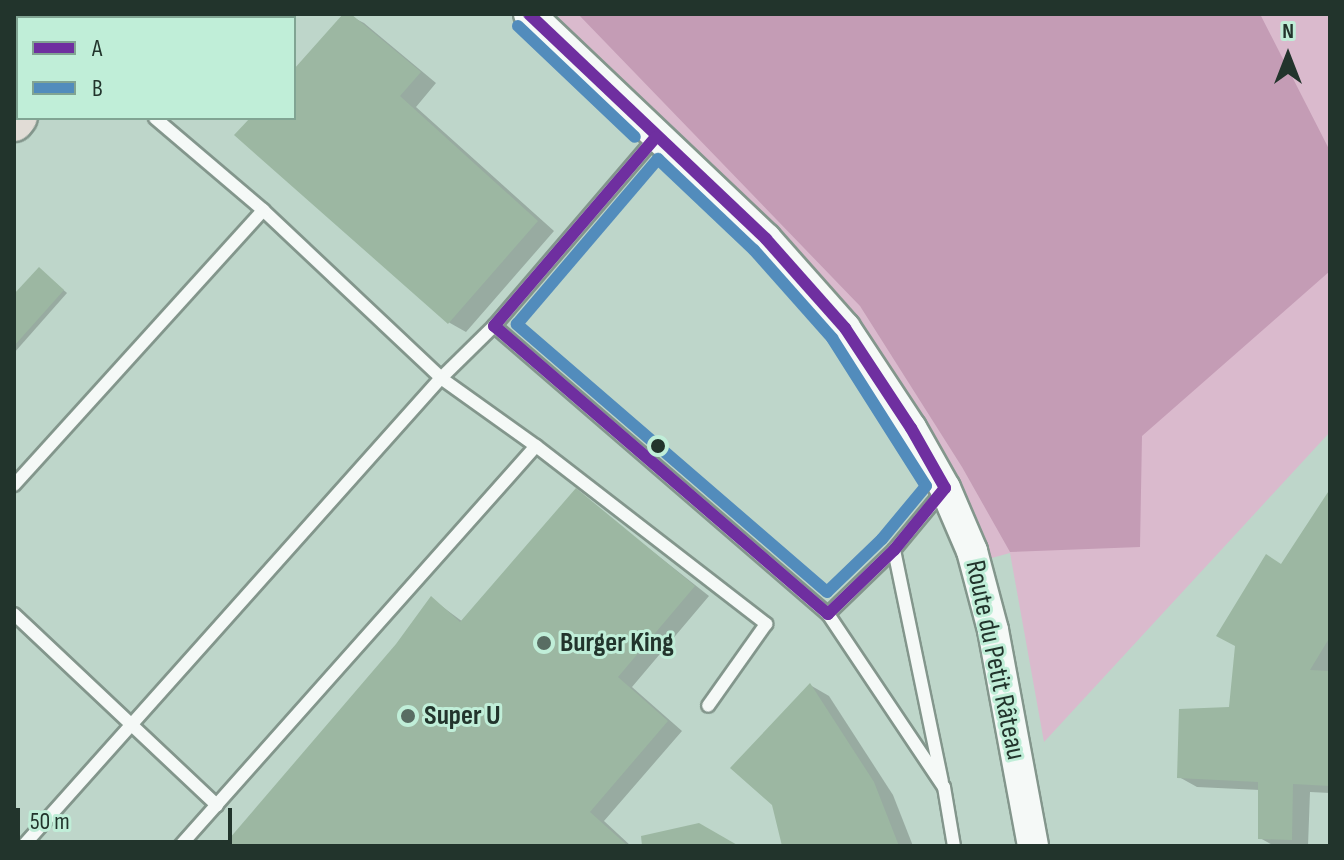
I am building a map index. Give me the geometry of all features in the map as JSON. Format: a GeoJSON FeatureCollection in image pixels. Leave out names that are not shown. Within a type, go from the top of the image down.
{"type":"FeatureCollection","features":[{"type":"Feature","properties":{"kind":"street","name":"Route du Petit Râteau"},"geometry":{"type":"LineString","coordinates":[[529,14],[766,239],[845,328],[911,428],[945,488],[972,551],[993,630],[1033,846]]}},
{"type":"Feature","properties":{"kind":"lane"},"geometry":{"type":"LineString","coordinates":[[157,120],[263,210],[441,378],[536,446],[766,624],[708,706]]}},
{"type":"Feature","properties":{"kind":"lane"},"geometry":{"type":"LineString","coordinates":[[23,846],[441,378],[494,326],[656,137]]}},
{"type":"Feature","properties":{"kind":"lane"},"geometry":{"type":"LineString","coordinates":[[14,485],[263,210]]}},
{"type":"Feature","properties":{"kind":"lane"},"geometry":{"type":"LineString","coordinates":[[494,326],[828,614],[944,787]]}},
{"type":"Feature","properties":{"kind":"lane"},"geometry":{"type":"LineString","coordinates":[[180,846],[536,446]]}},
{"type":"Feature","properties":{"kind":"lane"},"geometry":{"type":"LineString","coordinates":[[828,614],[894,550],[945,488]]}},
{"type":"Feature","properties":{"kind":"lane"},"geometry":{"type":"LineString","coordinates":[[894,550],[954,846]]}},
{"type":"Feature","properties":{"kind":"lane"},"geometry":{"type":"LineString","coordinates":[[14,614],[217,805]]}},
{"type":"Feature","properties":{"kind":"shaded area"},"geometry":{"type":"Polygon","coordinates":[[[556,14],[1330,14],[1330,432],[1044,742],[1010,553],[977,562],[829,336],[556,14]]]}},
{"type":"Feature","properties":{"kind":"shaded area"},"geometry":{"type":"Polygon","coordinates":[[[578,14],[1260,14],[1330,151],[1330,271],[1142,436],[1140,547],[1010,552],[962,467],[860,306],[578,14]]]}},
{"type":"Feature","properties":{"kind":"building"},"geometry":{"type":"Polygon","coordinates":[[[343,14],[351,14],[421,72],[400,96],[538,221],[448,324],[234,135],[248,120],[296,120],[296,67],[343,14]]]}},
{"type":"Feature","properties":{"kind":"building"},"geometry":{"type":"Polygon","coordinates":[[[39,267],[64,290],[14,346],[14,294],[39,267]]]}},
{"type":"Feature","properties":{"kind":"building"},"geometry":{"type":"Polygon","coordinates":[[[576,488],[695,586],[618,677],[668,721],[590,812],[628,846],[223,846],[396,644],[431,596],[460,622],[576,488]]]}},
{"type":"Feature","properties":{"kind":"building"},"geometry":{"type":"Polygon","coordinates":[[[1330,489],[1330,637],[1310,670],[1330,671],[1330,786],[1293,784],[1292,840],[1258,839],[1258,782],[1177,778],[1179,709],[1229,707],[1235,646],[1216,636],[1266,554],[1281,564],[1330,489]]]}},
{"type":"Feature","properties":{"kind":"building"},"geometry":{"type":"Polygon","coordinates":[[[810,683],[874,782],[899,846],[782,846],[772,805],[730,768],[810,683]]]}},
{"type":"Feature","properties":{"kind":"building"},"geometry":{"type":"Polygon","coordinates":[[[699,823],[739,846],[642,846],[641,836],[699,823]]]}},
{"type":"Feature","properties":{"kind":"transit line","name":"A"},"geometry":{"type":"LineString","coordinates":[[529,14],[766,239],[845,328],[911,428],[945,488],[894,550],[828,614],[494,326],[656,137]]}},
{"type":"Feature","properties":{"kind":"transit line","name":"B"},"geometry":{"type":"LineString","coordinates":[[518,26],[635,137]]}},
{"type":"Feature","properties":{"kind":"transit line","name":"B"},"geometry":{"type":"LineString","coordinates":[[658,159],[754,250],[832,338],[926,486],[882,539],[827,592],[517,324],[658,159]]}},
{"type":"Feature","properties":{"kind":"place","name":"Burger King"},"geometry":{"type":"Point","coordinates":[544,643]}},
{"type":"Feature","properties":{"kind":"place","name":"Super U"},"geometry":{"type":"Point","coordinates":[408,716]}}]}
